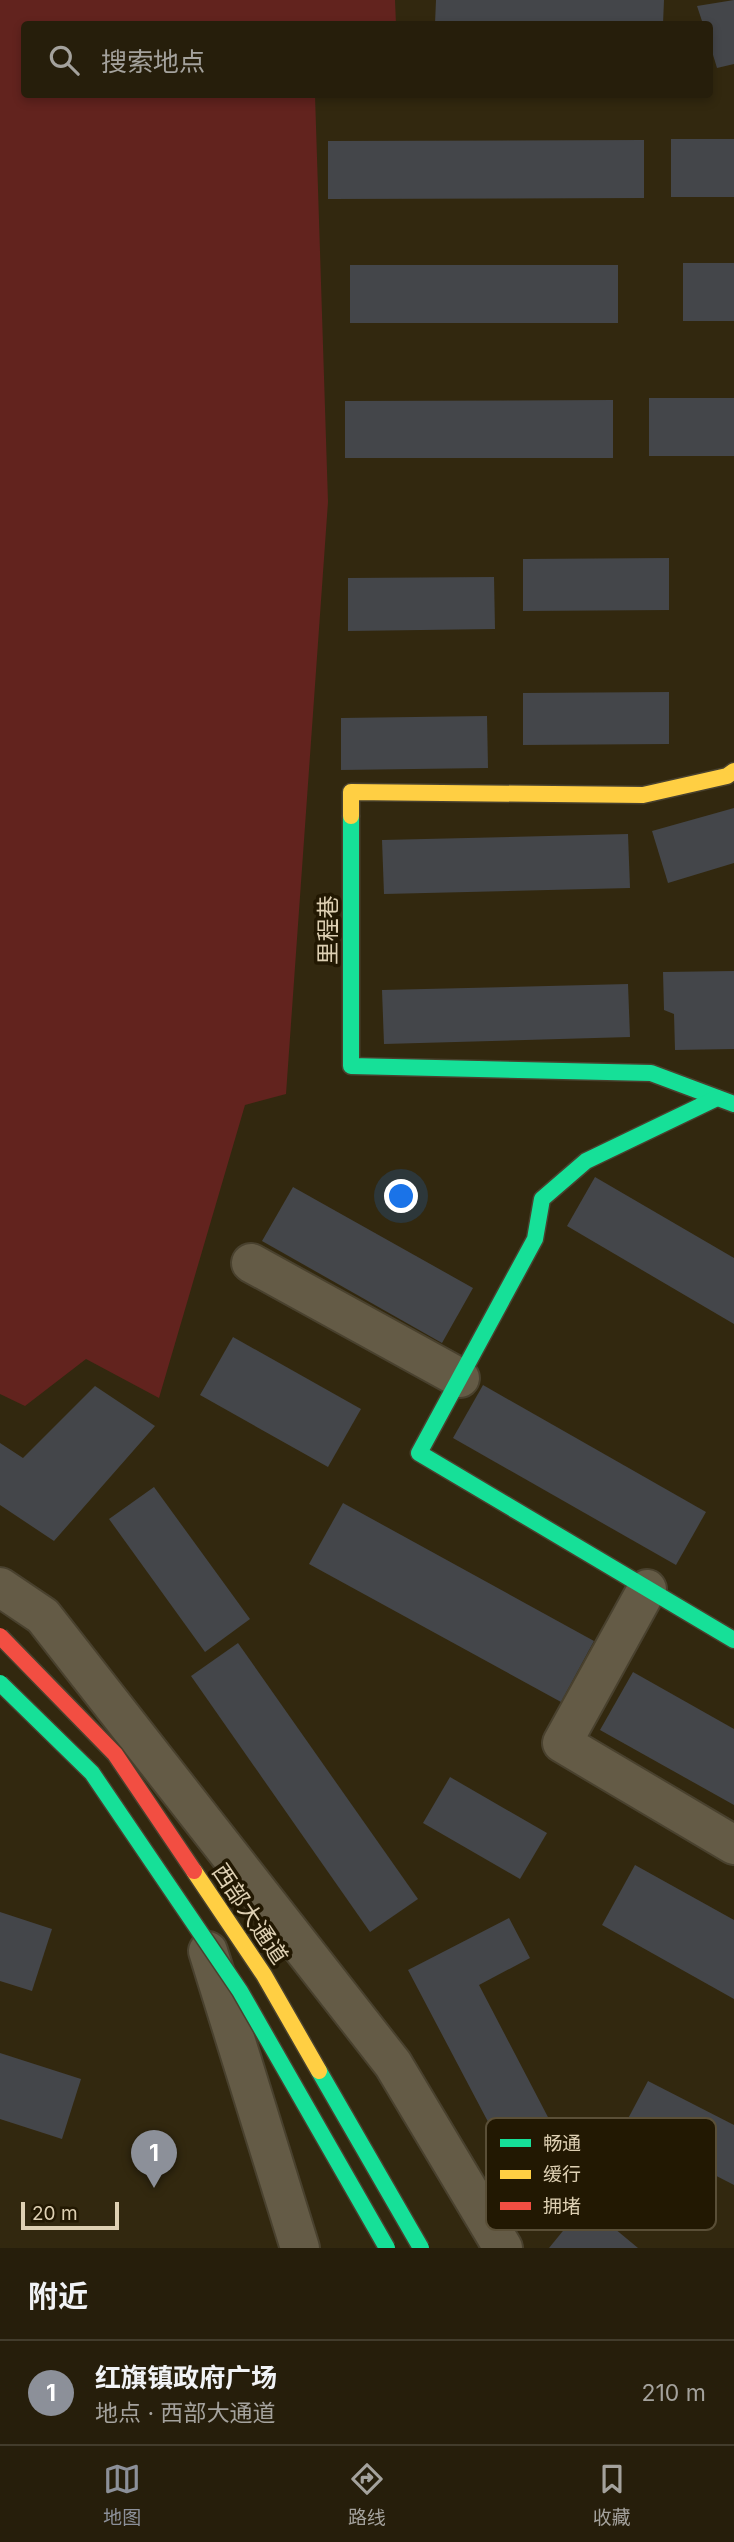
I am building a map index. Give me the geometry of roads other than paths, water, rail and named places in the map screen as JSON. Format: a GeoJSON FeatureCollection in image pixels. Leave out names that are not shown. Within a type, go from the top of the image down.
{"type":"FeatureCollection","features":[{"type":"Feature","properties":{"kind":"main road","name":"里程巷"},"geometry":{"type":"LineString","coordinates":[[734,771],[727,776],[643,795],[351,792],[351,1066],[651,1073],[734,1104]]}},
{"type":"Feature","properties":{"kind":"main road"},"geometry":{"type":"LineString","coordinates":[[717,1098],[586,1161],[542,1199],[535,1239],[419,1453],[734,1640]]}},
{"type":"Feature","properties":{"kind":"main road","name":"西部大通道"},"geometry":{"type":"LineString","coordinates":[[0,1636],[115,1754],[264,1975],[421,2248]]}},
{"type":"Feature","properties":{"kind":"main road"},"geometry":{"type":"LineString","coordinates":[[0,1683],[92,1773],[240,1991],[387,2248]]}},
{"type":"Feature","properties":{"kind":"street"},"geometry":{"type":"LineString","coordinates":[[251,1263],[460,1378]]}},
{"type":"Feature","properties":{"kind":"street"},"geometry":{"type":"LineString","coordinates":[[0,1587],[43,1616],[393,2064],[486,2220]]}},
{"type":"Feature","properties":{"kind":"street"},"geometry":{"type":"LineString","coordinates":[[647,1589],[562,1743],[734,1845]]}},
{"type":"Feature","properties":{"kind":"street"},"geometry":{"type":"LineString","coordinates":[[142,1742],[300,2248]]}},
{"type":"Feature","properties":{"kind":"street"},"geometry":{"type":"LineString","coordinates":[[492,2230],[503,2248]]}},
{"type":"Feature","properties":{"kind":"place","name":"红旗镇政府广场"},"geometry":{"type":"Point","coordinates":[154,2188]}}]}
